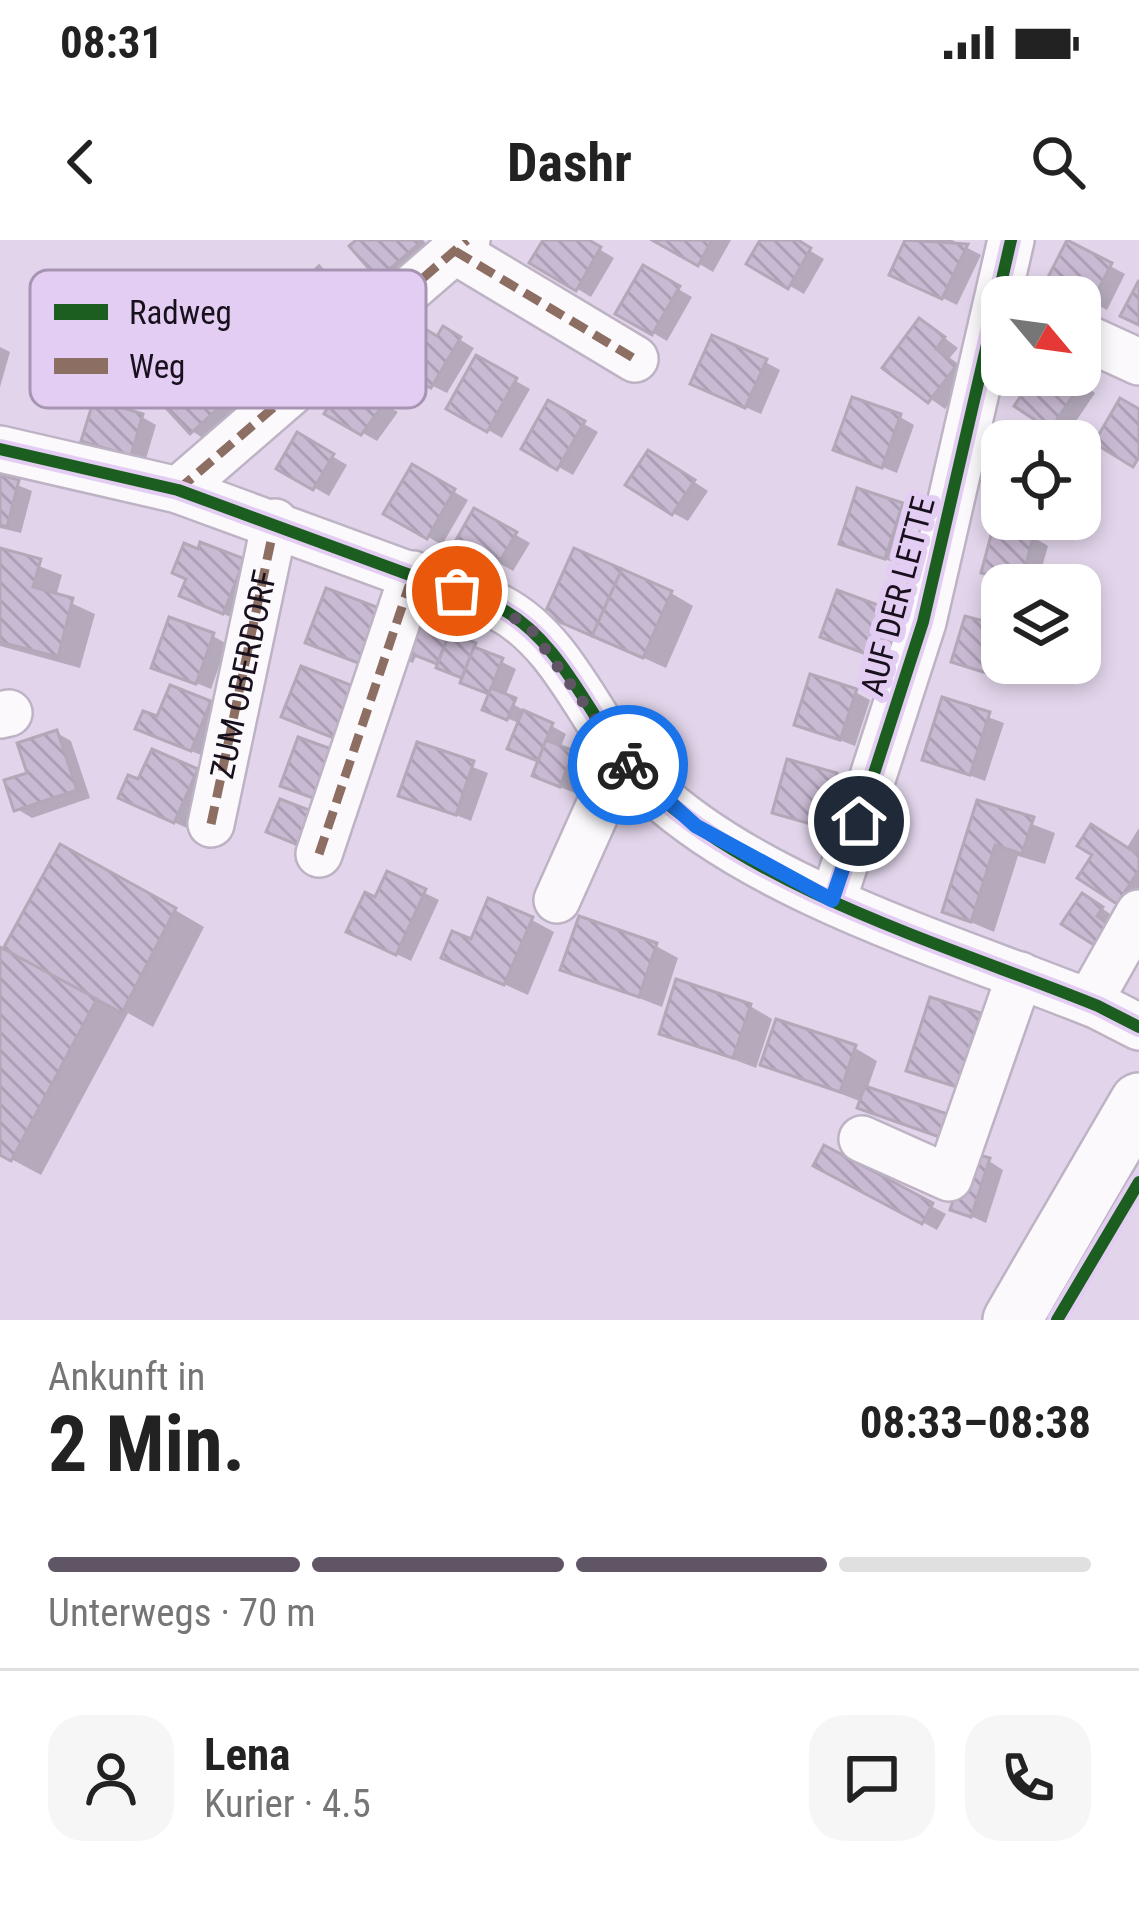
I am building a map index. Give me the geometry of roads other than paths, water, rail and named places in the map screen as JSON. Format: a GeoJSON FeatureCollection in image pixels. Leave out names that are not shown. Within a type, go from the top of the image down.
{"type":"FeatureCollection","features":[{"type":"Feature","properties":{"kind":"main road"},"geometry":{"type":"LineString","coordinates":[[1012,1320],[1139,1102]]}},
{"type":"Feature","properties":{"kind":"street","name":"AUF DER LETTE"},"geometry":{"type":"LineString","coordinates":[[1004,276],[1011,240]]}},
{"type":"Feature","properties":{"kind":"street"},"geometry":{"type":"LineString","coordinates":[[426,275],[461,245],[634,359]]}},
{"type":"Feature","properties":{"kind":"street"},"geometry":{"type":"LineString","coordinates":[[1101,345],[1139,362]]}},
{"type":"Feature","properties":{"kind":"street","name":"AUF DER LETTE"},"geometry":{"type":"LineString","coordinates":[[832,900],[923,622],[981,375]]}},
{"type":"Feature","properties":{"kind":"street"},"geometry":{"type":"LineString","coordinates":[[178,490],[273,408]]}},
{"type":"Feature","properties":{"kind":"street","name":"ZUM OBERDORF"},"geometry":{"type":"LineString","coordinates":[[0,449],[178,490],[500,608],[531,629],[621,757],[696,826],[832,900],[1112,1013]]}},
{"type":"Feature","properties":{"kind":"street","name":"ZUM OBERDORF"},"geometry":{"type":"LineString","coordinates":[[211,824],[274,522]]}},
{"type":"Feature","properties":{"kind":"street"},"geometry":{"type":"LineString","coordinates":[[319,854],[413,574]]}},
{"type":"Feature","properties":{"kind":"street"},"geometry":{"type":"LineString","coordinates":[[556,900],[621,757]]}},
{"type":"Feature","properties":{"kind":"street"},"geometry":{"type":"LineString","coordinates":[[1112,1013],[1139,913]]}},
{"type":"Feature","properties":{"kind":"street"},"geometry":{"type":"LineString","coordinates":[[1112,1013],[1139,962]]}},
{"type":"Feature","properties":{"kind":"street"},"geometry":{"type":"LineString","coordinates":[[862,1139],[950,1178],[1020,975]]}}]}
